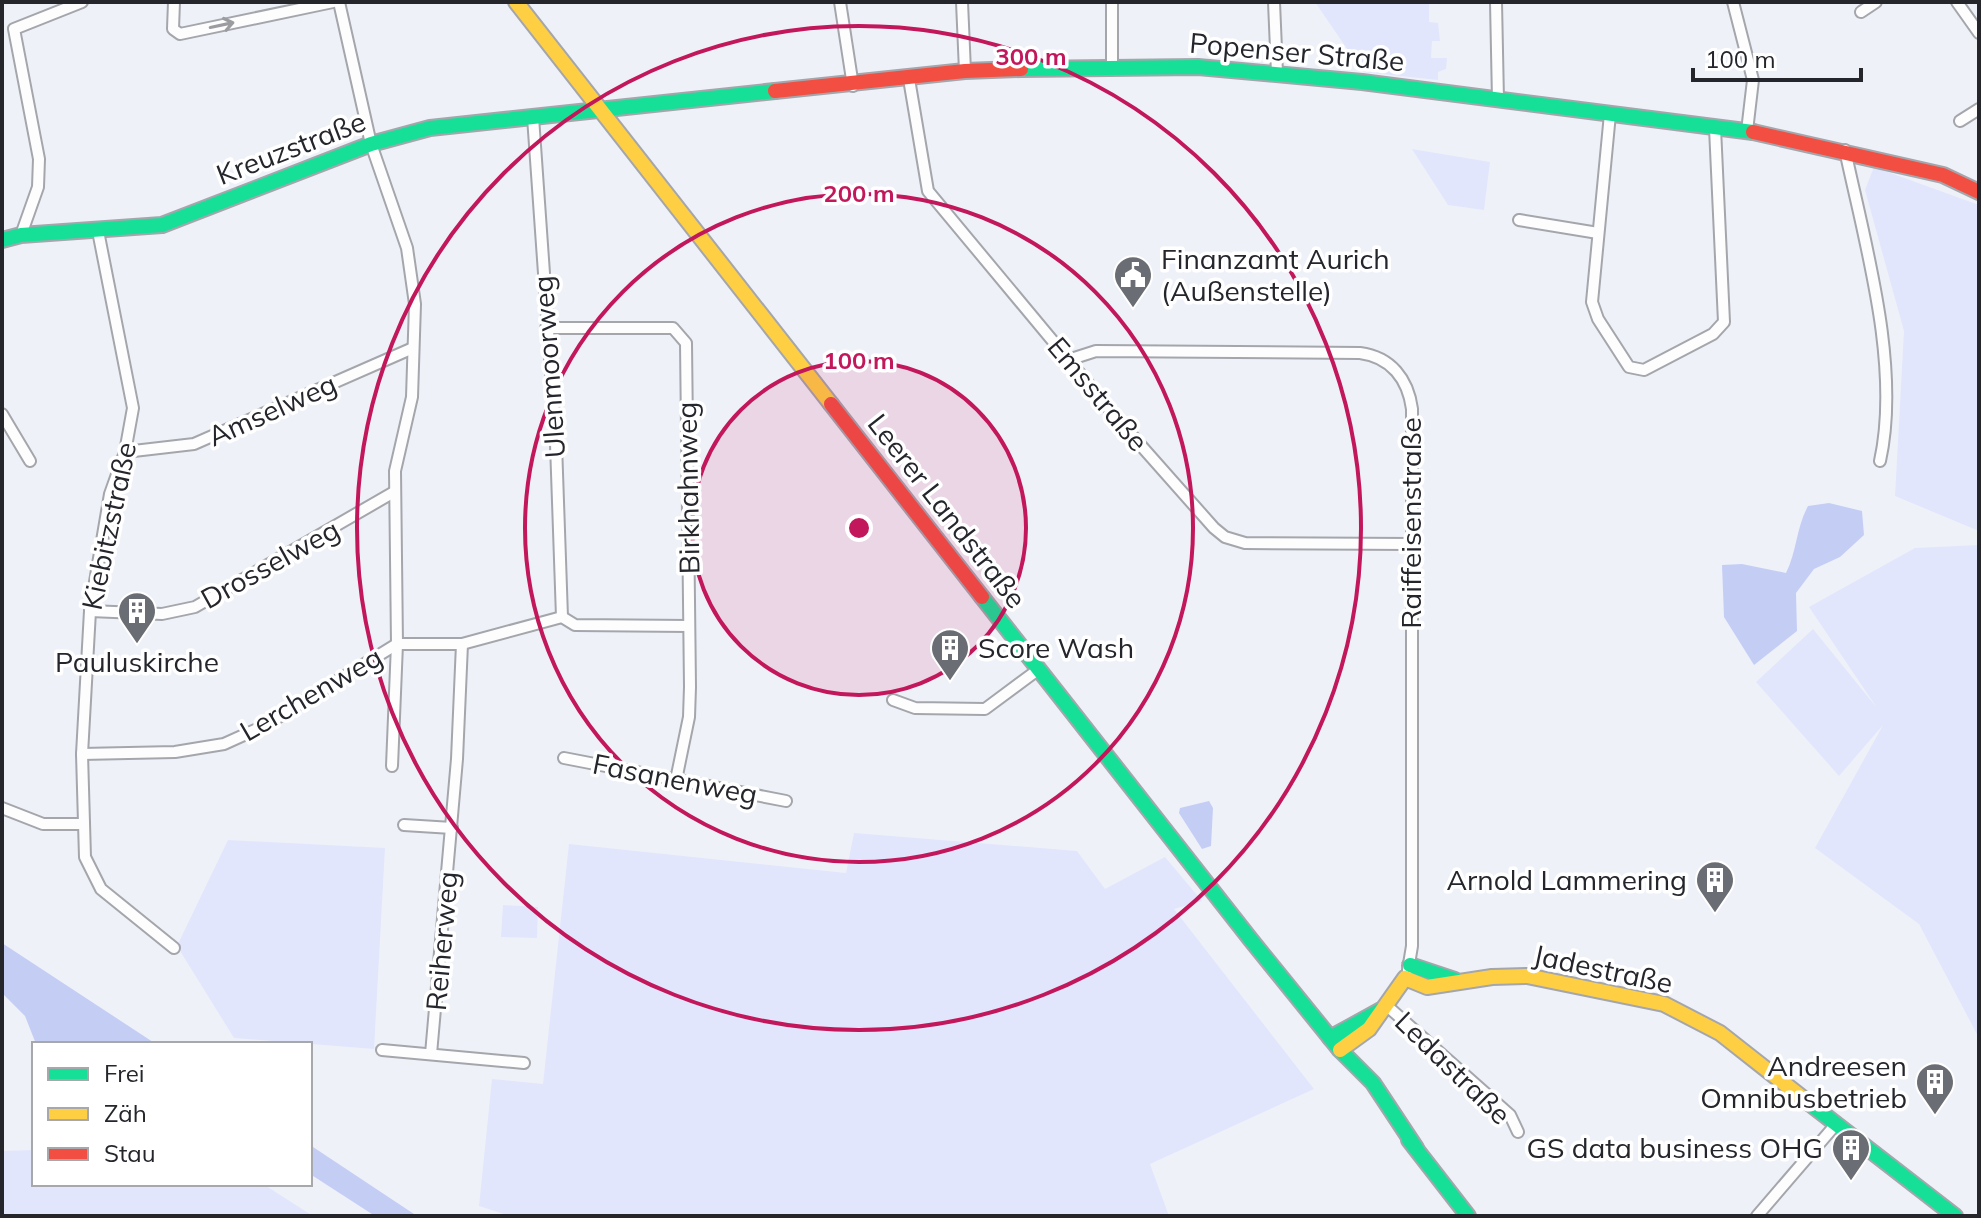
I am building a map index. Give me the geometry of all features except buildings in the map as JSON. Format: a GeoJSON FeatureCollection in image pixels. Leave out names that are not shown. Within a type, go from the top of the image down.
{"type":"FeatureCollection","features":[{"type":"Feature","properties":{"kind":"street"},"geometry":{"type":"LineString","coordinates":[[21,235],[38,187],[39,159],[14,29],[82,2]]}},
{"type":"Feature","properties":{"kind":"street"},"geometry":{"type":"LineString","coordinates":[[174,2],[173,29],[180,34],[333,2]]}},
{"type":"Feature","properties":{"kind":"street"},"geometry":{"type":"LineString","coordinates":[[339,2],[371,144],[397,212],[413,275],[412,397],[395,471],[394,492],[397,644],[392,766]]}},
{"type":"Feature","properties":{"kind":"street","name":"Leerer Landstraße"},"geometry":{"type":"LineString","coordinates":[[516,2],[1340,1050],[1368,1093],[1416,1148],[1468,1216]]}},
{"type":"Feature","properties":{"kind":"street"},"geometry":{"type":"LineString","coordinates":[[840,2],[853,86]]}},
{"type":"Feature","properties":{"kind":"street"},"geometry":{"type":"LineString","coordinates":[[962,2],[965,71]]}},
{"type":"Feature","properties":{"kind":"street"},"geometry":{"type":"LineString","coordinates":[[1112,2],[1112,66]]}},
{"type":"Feature","properties":{"kind":"street"},"geometry":{"type":"LineString","coordinates":[[1274,2],[1277,73]]}},
{"type":"Feature","properties":{"kind":"street"},"geometry":{"type":"LineString","coordinates":[[1496,2],[1498,100]]}},
{"type":"Feature","properties":{"kind":"street"},"geometry":{"type":"LineString","coordinates":[[1733,2],[1753,80],[1747,131]]}},
{"type":"Feature","properties":{"kind":"street"},"geometry":{"type":"LineString","coordinates":[[1861,12],[1876,2]]}},
{"type":"Feature","properties":{"kind":"street"},"geometry":{"type":"LineString","coordinates":[[1957,2],[1979,33]]}},
{"type":"Feature","properties":{"kind":"street","name":"Popenser Straße"},"geometry":{"type":"LineString","coordinates":[[602,111],[853,86],[965,71],[1112,66],[1277,73],[1747,131],[1845,150],[1943,175],[1979,192]]}},
{"type":"Feature","properties":{"kind":"street","name":"Emsstraße"},"geometry":{"type":"LineString","coordinates":[[909,79],[928,191],[1068,360],[1225,537],[1245,543],[1411,544]]}},
{"type":"Feature","properties":{"kind":"street"},"geometry":{"type":"LineString","coordinates":[[1960,121],[1979,109]]}},
{"type":"Feature","properties":{"kind":"street","name":"Kreuzstraße"},"geometry":{"type":"LineString","coordinates":[[2,240],[21,235],[146,228],[178,220],[371,144],[430,128],[602,111]]}},
{"type":"Feature","properties":{"kind":"street"},"geometry":{"type":"LineString","coordinates":[[1610,114],[1592,302],[1598,319],[1629,367],[1644,370],[1713,334],[1724,322],[1715,128]]}},
{"type":"Feature","properties":{"kind":"street","name":"Ulenmoorweg"},"geometry":{"type":"LineString","coordinates":[[533,117],[556,444],[562,617]]}},
{"type":"Feature","properties":{"kind":"street"},"geometry":{"type":"LineString","coordinates":[[1845,150],[1881,318],[1886,432],[1880,461]]}},
{"type":"Feature","properties":{"kind":"street"},"geometry":{"type":"LineString","coordinates":[[1519,220],[1598,233]]}},
{"type":"Feature","properties":{"kind":"street","name":"Kiebitzstraße"},"geometry":{"type":"LineString","coordinates":[[98,231],[133,408],[125,452],[110,494],[90,611],[82,754],[85,857],[101,889],[174,948]]}},
{"type":"Feature","properties":{"kind":"street","name":"Birkhahnweg"},"geometry":{"type":"LineString","coordinates":[[546,328],[673,328],[686,343],[689,717],[676,780]]}},
{"type":"Feature","properties":{"kind":"street","name":"Amselweg"},"geometry":{"type":"LineString","coordinates":[[125,452],[194,444],[413,348]]}},
{"type":"Feature","properties":{"kind":"street","name":"Raiffeisenstraße"},"geometry":{"type":"LineString","coordinates":[[1068,360],[1096,351],[1360,353],[1382,360],[1400,376],[1410,396],[1408,972]]}},
{"type":"Feature","properties":{"kind":"street"},"geometry":{"type":"LineString","coordinates":[[2,414],[30,461]]}},
{"type":"Feature","properties":{"kind":"street","name":"Drosselweg"},"geometry":{"type":"LineString","coordinates":[[90,611],[162,614],[195,607],[394,492]]}},
{"type":"Feature","properties":{"kind":"street"},"geometry":{"type":"LineString","coordinates":[[397,644],[462,644],[562,617],[575,625],[689,626]]}},
{"type":"Feature","properties":{"kind":"street","name":"Lerchenweg"},"geometry":{"type":"LineString","coordinates":[[82,754],[175,752],[224,744],[264,726],[397,644]]}},
{"type":"Feature","properties":{"kind":"street","name":"Reiherweg"},"geometry":{"type":"LineString","coordinates":[[431,1054],[452,828],[462,644]]}},
{"type":"Feature","properties":{"kind":"street"},"geometry":{"type":"LineString","coordinates":[[893,700],[915,708],[985,709],[1039,669]]}},
{"type":"Feature","properties":{"kind":"street","name":"Fasanenweg"},"geometry":{"type":"LineString","coordinates":[[564,758],[786,801]]}},
{"type":"Feature","properties":{"kind":"street"},"geometry":{"type":"LineString","coordinates":[[2,808],[43,824],[84,824]]}},
{"type":"Feature","properties":{"kind":"street"},"geometry":{"type":"LineString","coordinates":[[404,825],[452,828]]}},
{"type":"Feature","properties":{"kind":"street"},"geometry":{"type":"LineString","coordinates":[[1340,1050],[1369,1029],[1408,972]]}},
{"type":"Feature","properties":{"kind":"street","name":"Jadestraße"},"geometry":{"type":"LineString","coordinates":[[1408,972],[1460,981],[1527,976],[1664,1004],[1720,1033],[1955,1216]]}},
{"type":"Feature","properties":{"kind":"street"},"geometry":{"type":"LineString","coordinates":[[1330,1038],[1384,1008]]}},
{"type":"Feature","properties":{"kind":"street","name":"Ledastraße"},"geometry":{"type":"LineString","coordinates":[[1384,1008],[1510,1115],[1518,1132]]}},
{"type":"Feature","properties":{"kind":"street"},"geometry":{"type":"LineString","coordinates":[[382,1050],[524,1063]]}},
{"type":"Feature","properties":{"kind":"street"},"geometry":{"type":"LineString","coordinates":[[1757,1216],[1837,1123]]}},
{"type":"Feature","properties":{"kind":"shaded area"},"geometry":{"type":"Polygon","coordinates":[[[1315,2],[1429,2],[1429,22],[1438,23],[1440,41],[1432,41],[1431,58],[1447,58],[1446,69],[1438,72],[1438,80],[1363,72],[1315,2]]]}},
{"type":"Feature","properties":{"kind":"shaded area"},"geometry":{"type":"Polygon","coordinates":[[[1412,149],[1490,162],[1484,210],[1448,205],[1412,149]]]}},
{"type":"Feature","properties":{"kind":"shaded area"},"geometry":{"type":"Polygon","coordinates":[[[1874,167],[1979,205],[1979,531],[1895,496],[1904,331],[1865,190],[1874,167]]]}},
{"type":"Feature","properties":{"kind":"shaded area"},"geometry":{"type":"Polygon","coordinates":[[[1979,545],[1979,1038],[1919,924],[1815,848],[1883,725],[1839,776],[1756,682],[1813,629],[1877,708],[1809,607],[1915,548],[1979,545]]]}},
{"type":"Feature","properties":{"kind":"shaded area"},"geometry":{"type":"Polygon","coordinates":[[[854,833],[1077,851],[1105,889],[1165,857],[1202,901],[1174,909],[1314,1089],[1150,1164],[1169,1216],[510,1216],[479,1206],[492,1079],[543,1084],[569,844],[846,873],[854,833]]]}},
{"type":"Feature","properties":{"kind":"shaded area"},"geometry":{"type":"Polygon","coordinates":[[[228,840],[385,848],[374,1049],[234,1038],[177,946],[228,840]]]}},
{"type":"Feature","properties":{"kind":"shaded area"},"geometry":{"type":"Polygon","coordinates":[[[503,905],[538,907],[537,938],[501,937],[503,905]]]}},
{"type":"Feature","properties":{"kind":"shaded area"},"geometry":{"type":"Polygon","coordinates":[[[32,1150],[32,1186],[266,1186],[313,1216],[2,1216],[2,1151],[32,1150]]]}},
{"type":"Feature","properties":{"kind":"water"},"geometry":{"type":"Polygon","coordinates":[[[1829,503],[1862,511],[1864,535],[1840,557],[1814,569],[1796,593],[1797,631],[1754,665],[1724,617],[1722,565],[1742,564],[1786,573],[1808,506],[1829,503]]]}},
{"type":"Feature","properties":{"kind":"water"},"geometry":{"type":"Polygon","coordinates":[[[1209,801],[1213,808],[1211,846],[1202,849],[1179,813],[1180,808],[1209,801]]]}},
{"type":"Feature","properties":{"kind":"water"},"geometry":{"type":"Polygon","coordinates":[[[2,943],[153,1042],[35,1042],[25,1016],[2,993],[2,943]]]}},
{"type":"Feature","properties":{"kind":"water"},"geometry":{"type":"Polygon","coordinates":[[[312,1146],[417,1216],[375,1216],[312,1175],[312,1146]]]}},
{"type":"Feature","properties":{"kind":"traffic: fast"},"geometry":{"type":"LineString","coordinates":[[1021,69],[1198,67],[1362,82],[1753,132]]}},
{"type":"Feature","properties":{"kind":"traffic: fast"},"geometry":{"type":"LineString","coordinates":[[2,240],[21,235],[162,225],[371,144],[430,128],[775,91]]}},
{"type":"Feature","properties":{"kind":"traffic: fast"},"geometry":{"type":"LineString","coordinates":[[982,597],[1251,940],[1340,1050],[1373,1083],[1416,1148]]}},
{"type":"Feature","properties":{"kind":"traffic: fast"},"geometry":{"type":"LineString","coordinates":[[1410,965],[1455,980]]}},
{"type":"Feature","properties":{"kind":"traffic: fast"},"geometry":{"type":"LineString","coordinates":[[1330,1038],[1381,1010]]}},
{"type":"Feature","properties":{"kind":"traffic: fast"},"geometry":{"type":"LineString","coordinates":[[1809,1103],[1955,1216]]}},
{"type":"Feature","properties":{"kind":"traffic: fast"},"geometry":{"type":"LineString","coordinates":[[1409,1140],[1468,1216]]}},
{"type":"Feature","properties":{"kind":"traffic: slow"},"geometry":{"type":"LineString","coordinates":[[516,2],[831,404]]}},
{"type":"Feature","properties":{"kind":"traffic: slow"},"geometry":{"type":"LineString","coordinates":[[1340,1050],[1369,1029],[1405,978],[1427,987],[1492,977],[1527,976],[1664,1004],[1720,1033],[1809,1103]]}},
{"type":"Feature","properties":{"kind":"traffic: jam"},"geometry":{"type":"LineString","coordinates":[[775,91],[965,71],[1021,69]]}},
{"type":"Feature","properties":{"kind":"traffic: jam"},"geometry":{"type":"LineString","coordinates":[[1753,132],[1943,175],[1979,192]]}},
{"type":"Feature","properties":{"kind":"traffic: jam"},"geometry":{"type":"LineString","coordinates":[[831,404],[982,597]]}},
{"type":"Feature","properties":{"kind":"place","name":"Finanzamt Aurich (Außenstelle)"},"geometry":{"type":"Point","coordinates":[1133,309]}},
{"type":"Feature","properties":{"kind":"place","name":"Pauluskirche"},"geometry":{"type":"Point","coordinates":[137,645]}},
{"type":"Feature","properties":{"kind":"place","name":"Score Wash"},"geometry":{"type":"Point","coordinates":[950,682]}},
{"type":"Feature","properties":{"kind":"place","name":"Arnold Lammering"},"geometry":{"type":"Point","coordinates":[1715,914]}},
{"type":"Feature","properties":{"kind":"place","name":"Andreesen Omnibusbetrieb"},"geometry":{"type":"Point","coordinates":[1935,1116]}},
{"type":"Feature","properties":{"kind":"place","name":"GS data business OHG"},"geometry":{"type":"Point","coordinates":[1851,1182]}}]}
